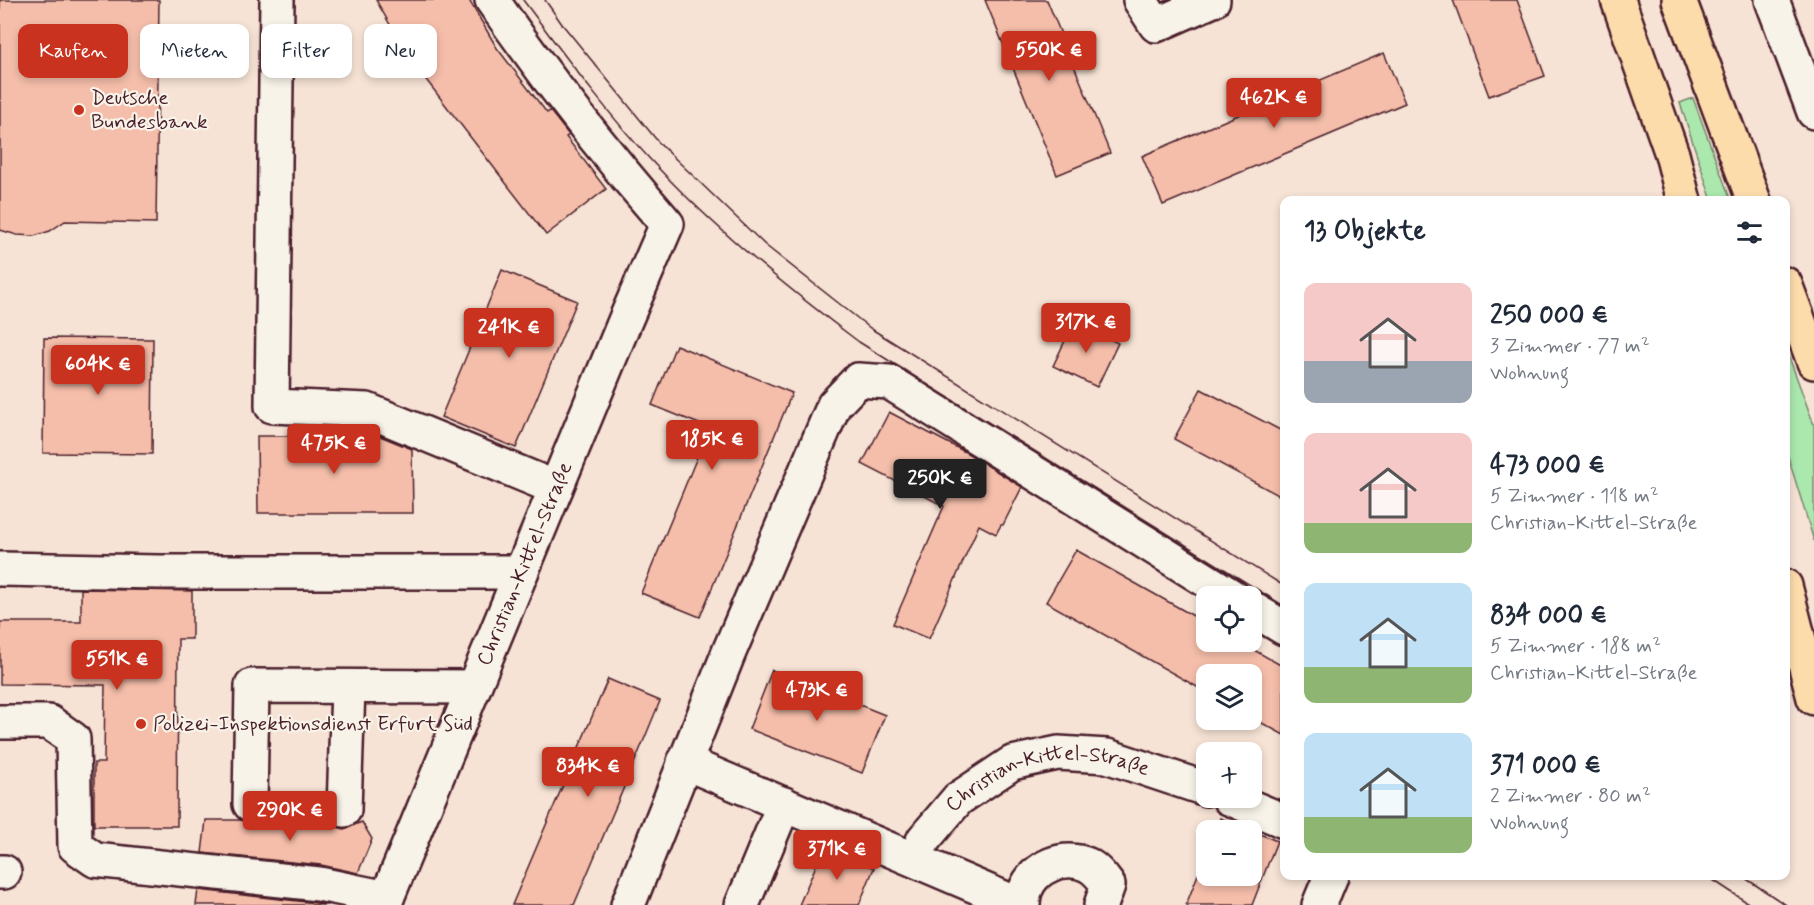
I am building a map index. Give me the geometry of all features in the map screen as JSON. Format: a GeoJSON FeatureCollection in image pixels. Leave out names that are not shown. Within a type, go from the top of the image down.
{"type":"FeatureCollection","features":[{"type":"Feature","properties":{"kind":"main road"},"geometry":{"type":"LineString","coordinates":[[1618,0],[1672,154],[1683,196]]}},
{"type":"Feature","properties":{"kind":"main road"},"geometry":{"type":"LineString","coordinates":[[1679,0],[1752,196]]}},
{"type":"Feature","properties":{"kind":"main road"},"geometry":{"type":"LineString","coordinates":[[1790,297],[1814,362]]}},
{"type":"Feature","properties":{"kind":"main road"},"geometry":{"type":"LineString","coordinates":[[1790,605],[1814,698]]}},
{"type":"Feature","properties":{"kind":"street"},"geometry":{"type":"LineString","coordinates":[[277,0],[272,406],[367,410],[556,488]]}},
{"type":"Feature","properties":{"kind":"street","name":"Christian-Kittel-Straße"},"geometry":{"type":"LineString","coordinates":[[386,902],[521,572],[668,224],[623,174],[492,0]]}},
{"type":"Feature","properties":{"kind":"street"},"geometry":{"type":"LineString","coordinates":[[1148,13],[1213,0]]}},
{"type":"Feature","properties":{"kind":"street"},"geometry":{"type":"LineString","coordinates":[[1772,0],[1814,112]]}},
{"type":"Feature","properties":{"kind":"street"},"geometry":{"type":"LineString","coordinates":[[628,905],[684,762],[834,405],[858,380],[889,382],[1215,586]]}},
{"type":"Feature","properties":{"kind":"street"},"geometry":{"type":"LineString","coordinates":[[0,569],[159,572],[521,572]]}},
{"type":"Feature","properties":{"kind":"street"},"geometry":{"type":"LineString","coordinates":[[1262,615],[1280,626]]}},
{"type":"Feature","properties":{"kind":"street"},"geometry":{"type":"LineString","coordinates":[[250,804],[252,686],[474,687]]}},
{"type":"Feature","properties":{"kind":"street"},"geometry":{"type":"LineString","coordinates":[[344,810],[348,687]]}},
{"type":"Feature","properties":{"kind":"street"},"geometry":{"type":"LineString","coordinates":[[0,722],[49,722],[73,739],[75,846],[95,860],[319,884],[386,902]]}},
{"type":"Feature","properties":{"kind":"street","name":"Christian-Kittel-Straße"},"geometry":{"type":"LineString","coordinates":[[914,859],[924,839],[958,799],[1012,763],[1058,753],[1107,756],[1196,786]]}},
{"type":"Feature","properties":{"kind":"street"},"geometry":{"type":"LineString","coordinates":[[684,762],[1021,905],[1025,891],[1033,877],[1044,867],[1059,862],[1074,861],[1088,865],[1100,874],[1108,885],[1101,905]]}},
{"type":"Feature","properties":{"kind":"street"},"geometry":{"type":"LineString","coordinates":[[742,905],[784,804]]}},
{"type":"Feature","properties":{"kind":"street"},"geometry":{"type":"LineString","coordinates":[[1253,808],[1280,819]]}},
{"type":"Feature","properties":{"kind":"street"},"geometry":{"type":"LineString","coordinates":[[1319,905],[1329,880]]}},
{"type":"Feature","properties":{"kind":"green space"},"geometry":{"type":"Polygon","coordinates":[[[1693,98],[1729,196],[1710,196],[1680,103],[1693,98]]]}},
{"type":"Feature","properties":{"kind":"green space"},"geometry":{"type":"Polygon","coordinates":[[[1790,360],[1814,425],[1814,541],[1790,463],[1790,360]]]}},
{"type":"Feature","properties":{"kind":"building","name":"Deutsche Bundesbank"},"geometry":{"type":"Polygon","coordinates":[[[0,0],[159,0],[159,24],[140,24],[140,78],[158,78],[156,223],[65,221],[50,231],[34,236],[17,235],[0,230],[0,0]]]}},
{"type":"Feature","properties":{"kind":"building"},"geometry":{"type":"Polygon","coordinates":[[[376,0],[469,0],[497,48],[547,113],[550,111],[569,135],[566,137],[606,189],[546,235],[425,78],[437,78],[437,24],[390,24],[376,0]]]}},
{"type":"Feature","properties":{"kind":"building"},"geometry":{"type":"Polygon","coordinates":[[[985,0],[1047,0],[1110,153],[1057,175],[985,0]]]}},
{"type":"Feature","properties":{"kind":"building"},"geometry":{"type":"Polygon","coordinates":[[[1453,0],[1517,0],[1545,76],[1489,96],[1453,0]]]}},
{"type":"Feature","properties":{"kind":"building"},"geometry":{"type":"Polygon","coordinates":[[[1384,53],[1405,103],[1163,205],[1142,156],[1384,53]]]}},
{"type":"Feature","properties":{"kind":"building"},"geometry":{"type":"Polygon","coordinates":[[[502,270],[577,301],[516,448],[441,417],[502,270]]]}},
{"type":"Feature","properties":{"kind":"building"},"geometry":{"type":"Polygon","coordinates":[[[1074,322],[1118,343],[1097,387],[1053,366],[1074,322]]]}},
{"type":"Feature","properties":{"kind":"building"},"geometry":{"type":"Polygon","coordinates":[[[44,338],[153,339],[152,454],[43,453],[44,338]]]}},
{"type":"Feature","properties":{"kind":"building"},"geometry":{"type":"Polygon","coordinates":[[[676,345],[792,393],[700,617],[641,593],[709,428],[652,405],[676,345]]]}},
{"type":"Feature","properties":{"kind":"building"},"geometry":{"type":"Polygon","coordinates":[[[1201,389],[1280,430],[1280,496],[1174,439],[1201,389]]]}},
{"type":"Feature","properties":{"kind":"building"},"geometry":{"type":"Polygon","coordinates":[[[889,412],[969,454],[1022,487],[996,534],[979,525],[929,639],[893,624],[944,506],[862,464],[889,412]]]}},
{"type":"Feature","properties":{"kind":"building"},"geometry":{"type":"Polygon","coordinates":[[[322,431],[353,431],[353,436],[380,436],[412,449],[413,513],[258,513],[257,436],[322,436],[322,431]]]}},
{"type":"Feature","properties":{"kind":"building"},"geometry":{"type":"Polygon","coordinates":[[[1076,550],[1196,617],[1196,652],[1258,652],[1280,665],[1280,733],[1262,723],[1262,664],[1196,664],[1196,686],[1046,602],[1076,550]]]}},
{"type":"Feature","properties":{"kind":"building","name":"Polizei-Inspektionsdienst Erfurt Süd"},"geometry":{"type":"Polygon","coordinates":[[[81,589],[192,591],[192,639],[178,639],[177,826],[94,826],[94,763],[104,763],[105,685],[0,684],[0,622],[81,622],[81,589]]]}},
{"type":"Feature","properties":{"kind":"building"},"geometry":{"type":"Polygon","coordinates":[[[772,670],[885,715],[862,773],[749,729],[772,670]]]}},
{"type":"Feature","properties":{"kind":"building"},"geometry":{"type":"Polygon","coordinates":[[[608,679],[660,701],[574,905],[512,905],[608,679]]]}},
{"type":"Feature","properties":{"kind":"building"},"geometry":{"type":"Polygon","coordinates":[[[206,820],[241,820],[249,823],[259,820],[330,821],[335,826],[344,829],[362,822],[372,839],[358,873],[321,865],[202,853],[206,820]]]}},
{"type":"Feature","properties":{"kind":"building"},"geometry":{"type":"Polygon","coordinates":[[[1262,835],[1277,841],[1262,879],[1262,835]]]}},
{"type":"Feature","properties":{"kind":"building"},"geometry":{"type":"Polygon","coordinates":[[[824,847],[874,868],[859,905],[799,905],[824,847]]]}},
{"type":"Feature","properties":{"kind":"building"},"geometry":{"type":"Polygon","coordinates":[[[1196,880],[1196,886],[1259,886],[1252,905],[1186,905],[1196,880]]]}},
{"type":"Feature","properties":{"kind":"building"},"geometry":{"type":"Polygon","coordinates":[[[198,890],[316,903],[328,905],[196,905],[198,890]]]}},
{"type":"Feature","properties":{"kind":"tram line"},"geometry":{"type":"LineString","coordinates":[[523,0],[599,99],[648,157],[723,231],[803,299],[859,342],[1280,604]]}},
{"type":"Feature","properties":{"kind":"tram line"},"geometry":{"type":"LineString","coordinates":[[545,0],[660,144],[765,245],[870,328],[1280,584]]}},
{"type":"Feature","properties":{"kind":"tram line"},"geometry":{"type":"LineString","coordinates":[[1713,880],[1751,905]]}},
{"type":"Feature","properties":{"kind":"tram line"},"geometry":{"type":"LineString","coordinates":[[1748,880],[1786,905]]}},
{"type":"Feature","properties":{"kind":"place","name":"Deutsche Bundesbank"},"geometry":{"type":"Point","coordinates":[79,110]}},
{"type":"Feature","properties":{"kind":"place","name":"Polizei-Inspektionsdienst Erfurt Süd"},"geometry":{"type":"Point","coordinates":[141,724]}}]}
